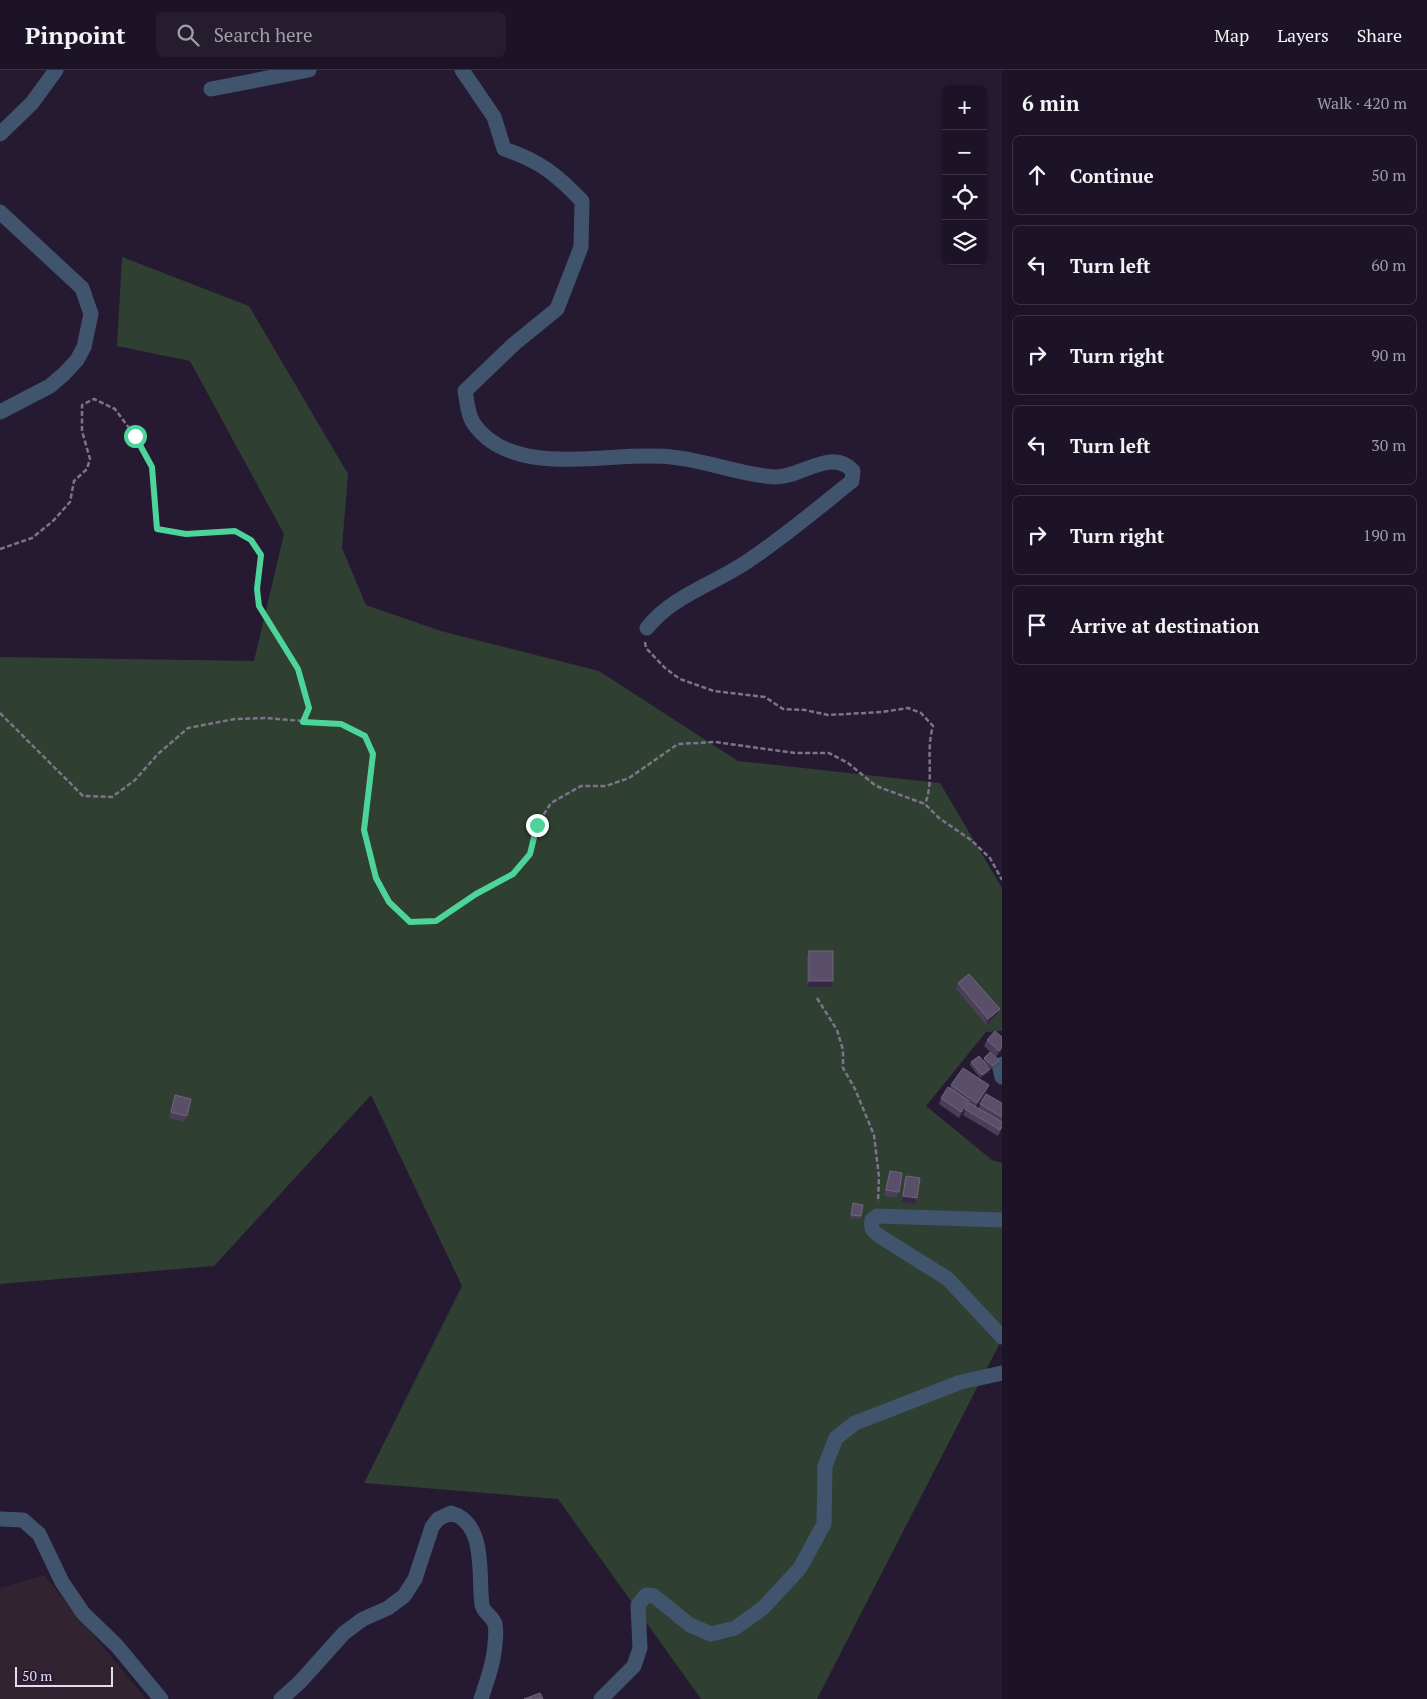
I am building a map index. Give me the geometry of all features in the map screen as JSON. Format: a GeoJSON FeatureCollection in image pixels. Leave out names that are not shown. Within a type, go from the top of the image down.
{"type":"FeatureCollection","features":[{"type":"Feature","properties":{"kind":"street"},"geometry":{"type":"LineString","coordinates":[[0,134],[32,103],[56,70]]}},
{"type":"Feature","properties":{"kind":"street"},"geometry":{"type":"LineString","coordinates":[[212,90],[309,70]]}},
{"type":"Feature","properties":{"kind":"street"},"geometry":{"type":"LineString","coordinates":[[462,70],[494,117],[504,148],[531,158],[546,167],[582,201],[581,247],[556,309],[514,344],[465,391],[473,423],[498,447],[539,459],[671,456],[777,477],[832,461],[847,465],[852,471],[852,481],[796,528],[744,564],[658,614],[647,628]]}},
{"type":"Feature","properties":{"kind":"street"},"geometry":{"type":"LineString","coordinates":[[0,212],[82,288],[91,314],[84,347],[77,360],[50,386],[0,412]]}},
{"type":"Feature","properties":{"kind":"street"},"geometry":{"type":"LineString","coordinates":[[1002,1064],[1000,1068],[1002,1077]]}},
{"type":"Feature","properties":{"kind":"street"},"geometry":{"type":"LineString","coordinates":[[1002,1220],[877,1216],[872,1220],[871,1226],[873,1232],[948,1279],[1002,1337]]}},
{"type":"Feature","properties":{"kind":"street"},"geometry":{"type":"LineString","coordinates":[[601,1699],[634,1666],[640,1648],[638,1605],[646,1595],[654,1596],[690,1626],[710,1634],[735,1628],[763,1608],[800,1568],[824,1524],[825,1466],[836,1438],[855,1423],[961,1382],[993,1377],[1002,1373]]}},
{"type":"Feature","properties":{"kind":"street"},"geometry":{"type":"LineString","coordinates":[[281,1699],[300,1682],[344,1633],[362,1618],[388,1608],[404,1596],[415,1580],[432,1527],[438,1519],[451,1513],[461,1516],[470,1527],[481,1564],[482,1607],[494,1623],[495,1643],[491,1669],[481,1699]]}},
{"type":"Feature","properties":{"kind":"street"},"geometry":{"type":"LineString","coordinates":[[0,1519],[23,1520],[39,1534],[62,1582],[83,1613],[117,1646],[161,1699]]}},
{"type":"Feature","properties":{"kind":"path"},"geometry":{"type":"LineString","coordinates":[[0,550],[32,538],[53,521],[70,502],[74,480],[87,469],[90,459],[82,431],[82,405],[94,399],[115,409],[135,436],[152,467],[157,529],[186,534],[235,531],[251,540],[261,555],[257,589],[259,606],[298,669],[309,708],[303,722]]}},
{"type":"Feature","properties":{"kind":"path"},"geometry":{"type":"LineString","coordinates":[[647,628],[646,648],[665,668],[680,679],[714,691],[765,697],[783,709],[805,710],[828,715],[908,708],[921,713],[933,726],[928,751],[930,791],[925,804]]}},
{"type":"Feature","properties":{"kind":"path"},"geometry":{"type":"LineString","coordinates":[[0,713],[83,796],[112,797],[135,780],[158,754],[188,728],[235,719],[265,718],[341,724],[365,736],[373,754],[364,830],[376,878],[389,902],[410,922],[436,921],[476,894],[513,874],[530,854],[537,825],[551,803],[581,786],[606,786],[630,778],[678,744],[715,742],[795,753],[829,753],[848,763],[876,786],[925,804],[939,818],[971,840],[990,858],[1002,880]]}},
{"type":"Feature","properties":{"kind":"path"},"geometry":{"type":"LineString","coordinates":[[817,998],[837,1030],[843,1050],[843,1068],[855,1089],[874,1135],[879,1178],[877,1216]]}},
{"type":"Feature","properties":{"kind":"shaded area"},"geometry":{"type":"Polygon","coordinates":[[[44,1575],[146,1699],[0,1699],[0,1588],[44,1575]]]}},
{"type":"Feature","properties":{"kind":"green space"},"geometry":{"type":"Polygon","coordinates":[[[122,257],[249,306],[348,474],[342,548],[366,605],[441,631],[599,671],[738,761],[940,783],[1002,888],[1002,1031],[986,1032],[926,1106],[992,1160],[1002,1163],[1002,1339],[817,1699],[701,1699],[558,1499],[364,1483],[462,1286],[371,1095],[214,1266],[0,1284],[0,657],[254,661],[284,534],[190,361],[117,346],[122,257]]]}},
{"type":"Feature","properties":{"kind":"building"},"geometry":{"type":"Polygon","coordinates":[[[809,951],[833,951],[833,981],[809,981],[809,951]]]}},
{"type":"Feature","properties":{"kind":"building"},"geometry":{"type":"Polygon","coordinates":[[[969,974],[1000,1009],[988,1019],[958,983],[969,974]]]}},
{"type":"Feature","properties":{"kind":"building"},"geometry":{"type":"Polygon","coordinates":[[[995,1031],[1002,1037],[1002,1047],[999,1051],[987,1040],[995,1031]]]}},
{"type":"Feature","properties":{"kind":"building"},"geometry":{"type":"Polygon","coordinates":[[[990,1052],[999,1060],[993,1066],[984,1058],[990,1052]]]}},
{"type":"Feature","properties":{"kind":"building"},"geometry":{"type":"Polygon","coordinates":[[[979,1056],[990,1069],[982,1075],[971,1062],[979,1056]]]}},
{"type":"Feature","properties":{"kind":"building"},"geometry":{"type":"Polygon","coordinates":[[[963,1068],[989,1085],[977,1103],[951,1085],[963,1068]]]}},
{"type":"Feature","properties":{"kind":"building"},"geometry":{"type":"Polygon","coordinates":[[[948,1087],[969,1101],[961,1112],[941,1098],[948,1087]]]}},
{"type":"Feature","properties":{"kind":"building"},"geometry":{"type":"Polygon","coordinates":[[[986,1094],[1002,1103],[1002,1117],[980,1104],[986,1094]]]}},
{"type":"Feature","properties":{"kind":"building"},"geometry":{"type":"Polygon","coordinates":[[[175,1095],[191,1099],[187,1116],[171,1112],[175,1095]]]}},
{"type":"Feature","properties":{"kind":"building"},"geometry":{"type":"Polygon","coordinates":[[[969,1103],[1002,1122],[1000,1130],[965,1109],[969,1103]]]}},
{"type":"Feature","properties":{"kind":"building"},"geometry":{"type":"Polygon","coordinates":[[[890,1171],[902,1173],[899,1192],[886,1190],[890,1171]]]}},
{"type":"Feature","properties":{"kind":"building"},"geometry":{"type":"Polygon","coordinates":[[[906,1176],[920,1178],[917,1198],[903,1196],[906,1176]]]}},
{"type":"Feature","properties":{"kind":"building"},"geometry":{"type":"Polygon","coordinates":[[[853,1203],[863,1205],[861,1216],[851,1215],[853,1203]]]}},
{"type":"Feature","properties":{"kind":"building"},"geometry":{"type":"Polygon","coordinates":[[[540,1693],[543,1699],[524,1699],[540,1693]]]}},
{"type":"Feature","properties":{"kind":"route"},"geometry":{"type":"LineString","coordinates":[[135,436],[152,467],[156,496],[157,529],[186,534],[235,531],[251,540],[261,555],[257,589],[259,606],[281,638],[298,669],[306,691],[309,708],[303,722],[341,724],[365,736],[373,754],[364,830],[376,878],[389,902],[410,922],[436,921],[476,894],[513,874],[530,854],[537,825]]}}]}
